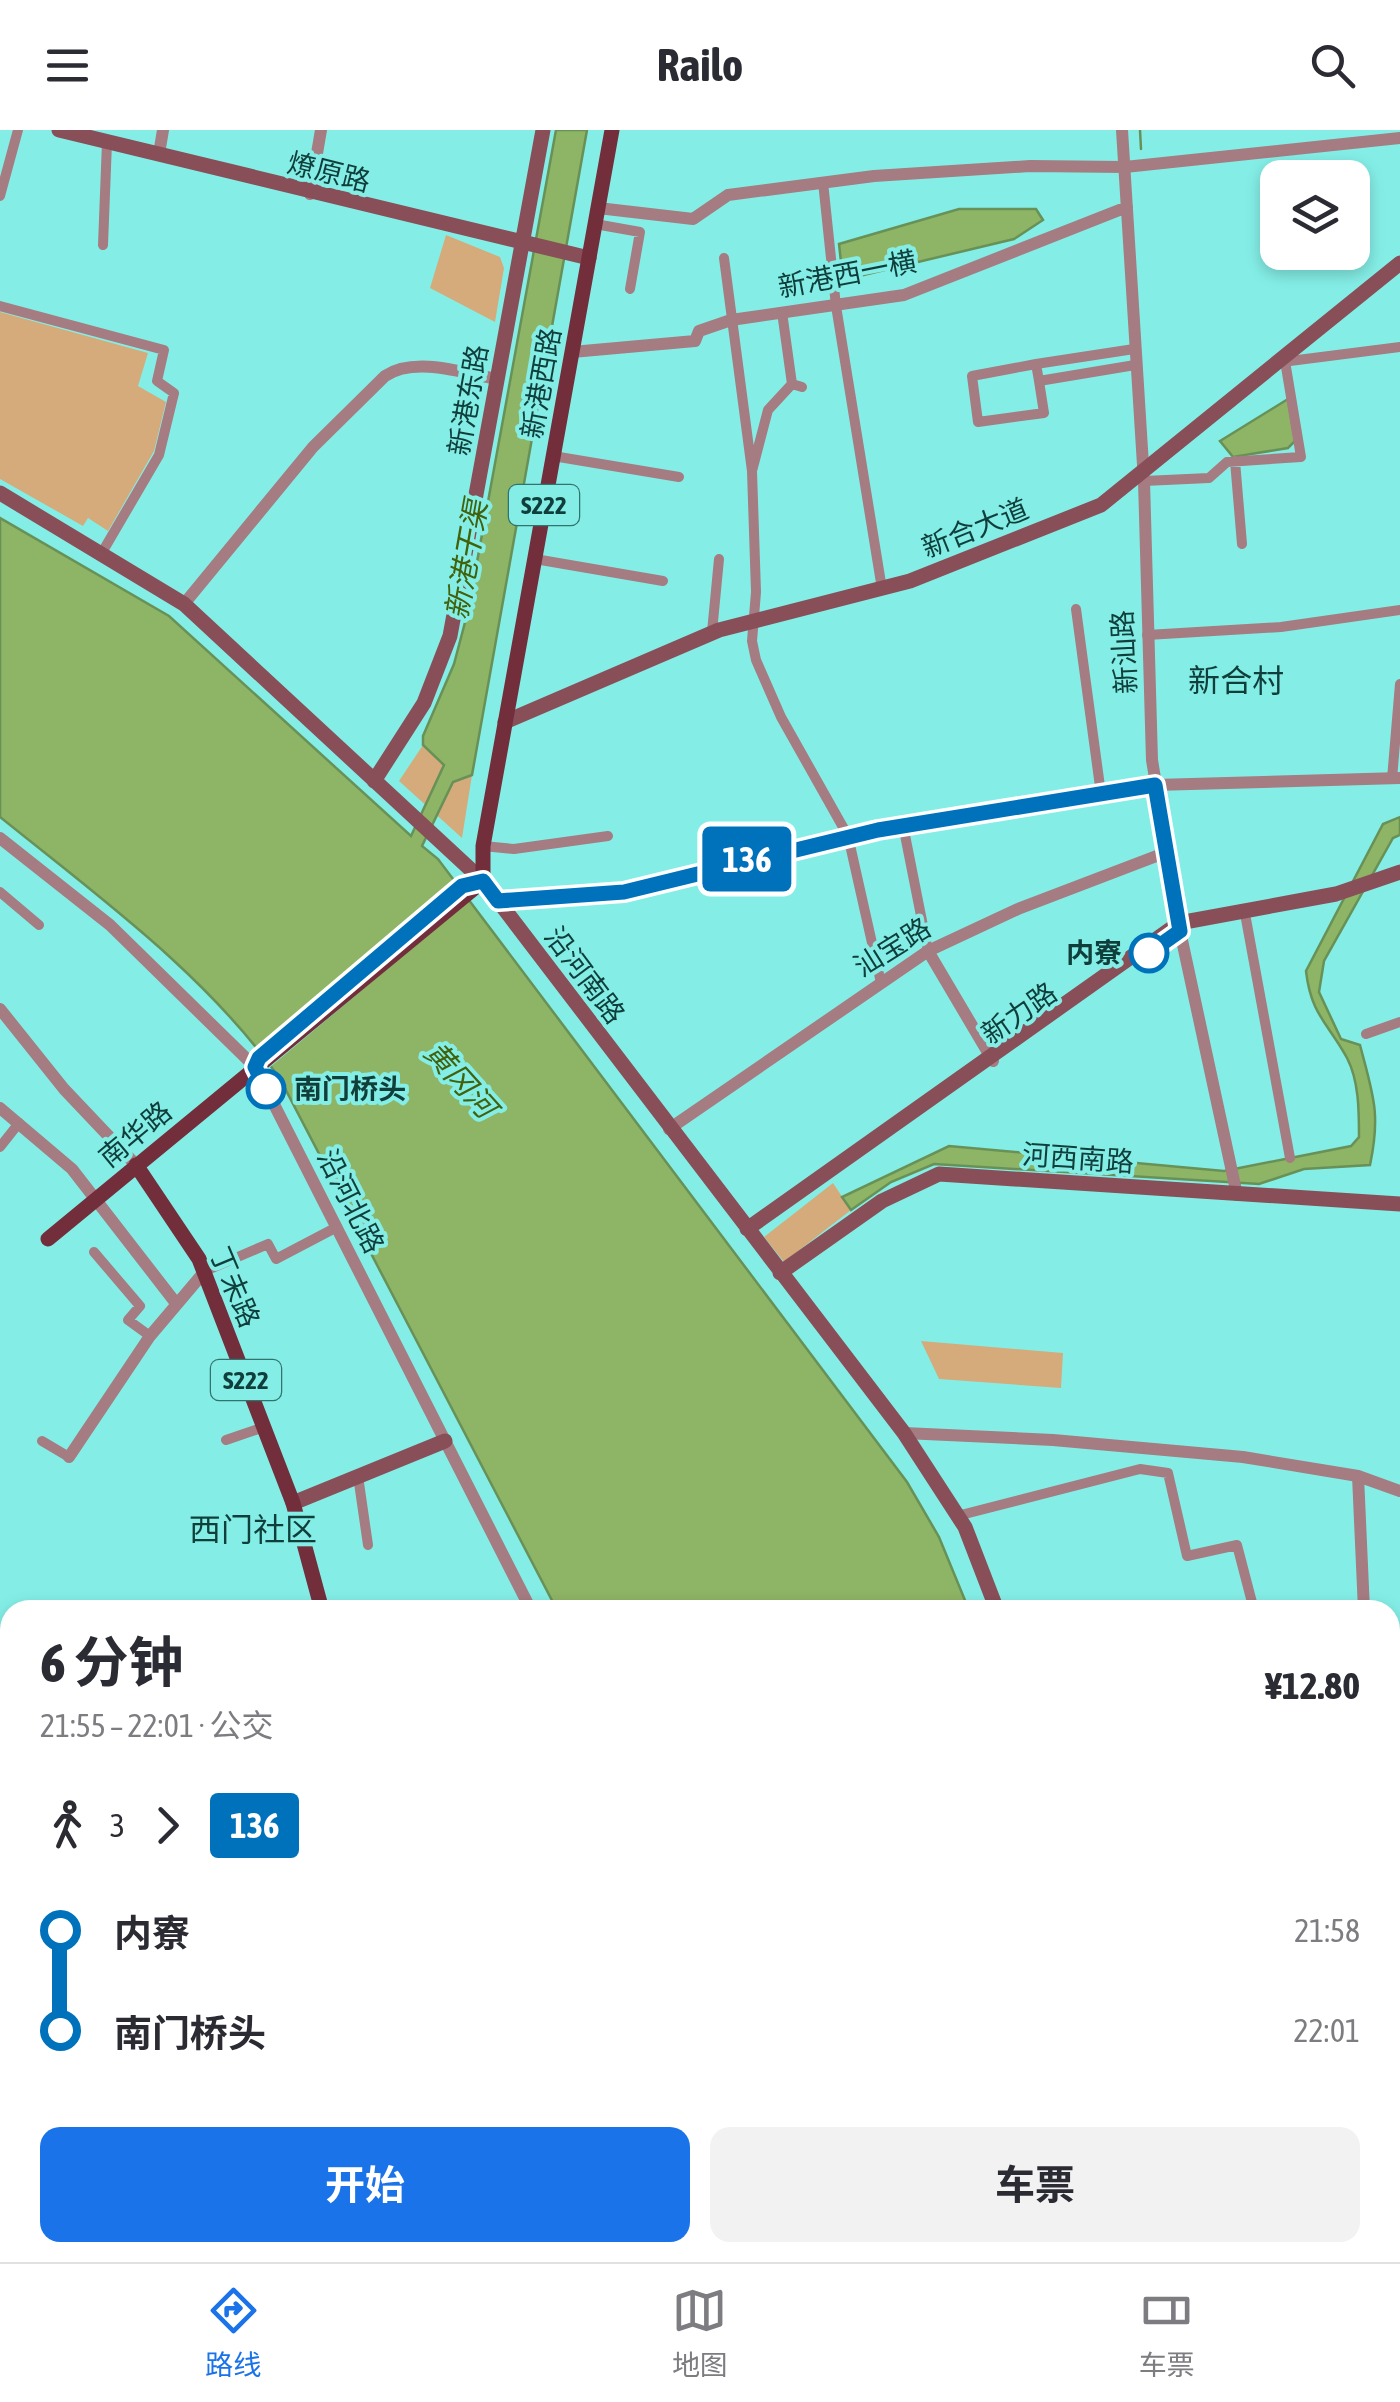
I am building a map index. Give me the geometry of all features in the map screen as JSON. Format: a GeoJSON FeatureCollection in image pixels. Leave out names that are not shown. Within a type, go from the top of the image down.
{"type":"FeatureCollection","features":[{"type":"Feature","properties":{"kind":"main road","name":"燎原路"},"geometry":{"type":"LineString","coordinates":[[59,130],[113,138],[310,194],[581,256]]}},
{"type":"Feature","properties":{"kind":"main road","name":"新港东路"},"geometry":{"type":"LineString","coordinates":[[374,781],[424,703],[450,636],[525,246],[543,130]]}},
{"type":"Feature","properties":{"kind":"main road","name":"新港西路"},"geometry":{"type":"LineString","coordinates":[[483,881],[483,846],[572,352],[581,256],[597,216],[612,130]]}},
{"type":"Feature","properties":{"kind":"main road","name":"新合大道"},"geometry":{"type":"LineString","coordinates":[[505,722],[712,632],[882,589],[1101,504],[1400,263]]}},
{"type":"Feature","properties":{"kind":"main road","name":"沿河南路"},"geometry":{"type":"LineString","coordinates":[[0,493],[184,604],[483,881],[904,1433],[957,1516],[993,1600]]}},
{"type":"Feature","properties":{"kind":"main road","name":"新力路"},"geometry":{"type":"LineString","coordinates":[[750,1233],[1180,927],[1246,918],[1334,898],[1400,876]]}},
{"type":"Feature","properties":{"kind":"main road","name":"南华路"},"geometry":{"type":"LineString","coordinates":[[48,1240],[255,1067],[259,1058],[462,886],[483,881]]}},
{"type":"Feature","properties":{"kind":"main road"},"geometry":{"type":"LineString","coordinates":[[1180,927],[1334,898]]}},
{"type":"Feature","properties":{"kind":"main road","name":"丁未路"},"geometry":{"type":"LineString","coordinates":[[136,1165],[205,1271],[293,1503],[319,1600]]}},
{"type":"Feature","properties":{"kind":"main road","name":"河西南路"},"geometry":{"type":"LineString","coordinates":[[780,1273],[882,1201],[939,1174],[1400,1204]]}},
{"type":"Feature","properties":{"kind":"main road"},"geometry":{"type":"LineString","coordinates":[[293,1503],[445,1441]]}},
{"type":"Feature","properties":{"kind":"street"},"geometry":{"type":"LineString","coordinates":[[0,196],[18,130]]}},
{"type":"Feature","properties":{"kind":"street"},"geometry":{"type":"LineString","coordinates":[[160,154],[164,130]]}},
{"type":"Feature","properties":{"kind":"street"},"geometry":{"type":"LineString","coordinates":[[310,194],[321,130]]}},
{"type":"Feature","properties":{"kind":"street","name":"新汕路"},"geometry":{"type":"LineString","coordinates":[[1122,130],[1143,474],[1155,785],[1180,927],[1238,1195]]}},
{"type":"Feature","properties":{"kind":"street"},"geometry":{"type":"LineString","coordinates":[[103,244],[113,138]]}},
{"type":"Feature","properties":{"kind":"street"},"geometry":{"type":"LineString","coordinates":[[597,216],[693,219],[728,195],[823,182],[1030,166],[1125,167],[1400,138]]}},
{"type":"Feature","properties":{"kind":"street"},"geometry":{"type":"LineString","coordinates":[[823,182],[836,306],[882,589]]}},
{"type":"Feature","properties":{"kind":"street","name":"新港西一横"},"geometry":{"type":"LineString","coordinates":[[572,352],[695,341],[699,331],[731,320],[904,294],[1127,208]]}},
{"type":"Feature","properties":{"kind":"street"},"geometry":{"type":"LineString","coordinates":[[597,216],[640,232],[630,289]]}},
{"type":"Feature","properties":{"kind":"street"},"geometry":{"type":"LineString","coordinates":[[724,258],[752,470],[752,640],[768,692],[848,836],[881,982]]}},
{"type":"Feature","properties":{"kind":"street"},"geometry":{"type":"LineString","coordinates":[[0,306],[164,350],[157,381],[174,393],[159,455],[100,556]]}},
{"type":"Feature","properties":{"kind":"street"},"geometry":{"type":"LineString","coordinates":[[752,470],[768,410],[797,386],[782,312]]}},
{"type":"Feature","properties":{"kind":"street"},"geometry":{"type":"LineString","coordinates":[[1143,474],[1209,478],[1227,462],[1301,457],[1280,360],[1399,347],[1400,356]]}},
{"type":"Feature","properties":{"kind":"street"},"geometry":{"type":"LineString","coordinates":[[1036,364],[1044,413],[978,422],[972,376],[1036,364],[1134,349]]}},
{"type":"Feature","properties":{"kind":"street"},"geometry":{"type":"LineString","coordinates":[[1038,381],[1135,364]]}},
{"type":"Feature","properties":{"kind":"street"},"geometry":{"type":"LineString","coordinates":[[184,604],[313,447],[385,376],[399,366],[497,379]]}},
{"type":"Feature","properties":{"kind":"street"},"geometry":{"type":"LineString","coordinates":[[553,456],[679,477]]}},
{"type":"Feature","properties":{"kind":"street"},"geometry":{"type":"LineString","coordinates":[[1236,461],[1242,544]]}},
{"type":"Feature","properties":{"kind":"street"},"geometry":{"type":"LineString","coordinates":[[535,558],[663,581]]}},
{"type":"Feature","properties":{"kind":"street"},"geometry":{"type":"LineString","coordinates":[[712,632],[719,559]]}},
{"type":"Feature","properties":{"kind":"street"},"geometry":{"type":"LineString","coordinates":[[1076,608],[1101,794]]}},
{"type":"Feature","properties":{"kind":"street"},"geometry":{"type":"LineString","coordinates":[[1147,635],[1281,627],[1400,610]]}},
{"type":"Feature","properties":{"kind":"street"},"geometry":{"type":"LineString","coordinates":[[498,901],[624,892],[848,836],[1155,785],[1396,778],[1400,684]]}},
{"type":"Feature","properties":{"kind":"street"},"geometry":{"type":"LineString","coordinates":[[903,826],[928,951],[992,1058]]}},
{"type":"Feature","properties":{"kind":"street"},"geometry":{"type":"LineString","coordinates":[[483,846],[514,849],[608,836]]}},
{"type":"Feature","properties":{"kind":"street","name":"沿河北路"},"geometry":{"type":"LineString","coordinates":[[2,844],[110,925],[255,1067],[526,1600]]}},
{"type":"Feature","properties":{"kind":"street","name":"汕宝路"},"geometry":{"type":"LineString","coordinates":[[669,1129],[928,951],[1018,909],[1166,852]]}},
{"type":"Feature","properties":{"kind":"street"},"geometry":{"type":"LineString","coordinates":[[0,892],[39,924]]}},
{"type":"Feature","properties":{"kind":"street"},"geometry":{"type":"LineString","coordinates":[[1246,918],[1290,1158]]}},
{"type":"Feature","properties":{"kind":"street"},"geometry":{"type":"LineString","coordinates":[[0,1009],[64,1089],[136,1165]]}},
{"type":"Feature","properties":{"kind":"street"},"geometry":{"type":"LineString","coordinates":[[1366,1034],[1400,1022]]}},
{"type":"Feature","properties":{"kind":"street"},"geometry":{"type":"LineString","coordinates":[[0,1108],[72,1169],[175,1302]]}},
{"type":"Feature","properties":{"kind":"street"},"geometry":{"type":"LineString","coordinates":[[0,1147],[19,1122]]}},
{"type":"Feature","properties":{"kind":"street"},"geometry":{"type":"LineString","coordinates":[[42,1442],[69,1456],[150,1336],[205,1271],[268,1244],[276,1259],[336,1227]]}},
{"type":"Feature","properties":{"kind":"street"},"geometry":{"type":"LineString","coordinates":[[94,1252],[140,1306],[128,1320],[150,1336]]}},
{"type":"Feature","properties":{"kind":"street"},"geometry":{"type":"LineString","coordinates":[[226,1440],[264,1426]]}},
{"type":"Feature","properties":{"kind":"street"},"geometry":{"type":"LineString","coordinates":[[904,1433],[1053,1440],[1243,1457],[1358,1476],[1400,1491]]}},
{"type":"Feature","properties":{"kind":"street"},"geometry":{"type":"LineString","coordinates":[[957,1516],[1140,1469],[1168,1473],[1187,1556],[1238,1545],[1252,1600]]}},
{"type":"Feature","properties":{"kind":"street"},"geometry":{"type":"LineString","coordinates":[[358,1476],[368,1545]]}},
{"type":"Feature","properties":{"kind":"street"},"geometry":{"type":"LineString","coordinates":[[1358,1476],[1364,1600]]}},
{"type":"Feature","properties":{"kind":"shaded area"},"geometry":{"type":"Polygon","coordinates":[[[446,235],[500,257],[504,268],[495,322],[430,288],[446,235]]]}},
{"type":"Feature","properties":{"kind":"shaded area"},"geometry":{"type":"Polygon","coordinates":[[[0,312],[148,353],[138,386],[166,402],[154,451],[108,531],[88,518],[83,526],[0,479],[0,312]]]}},
{"type":"Feature","properties":{"kind":"shaded area"},"geometry":{"type":"Polygon","coordinates":[[[423,745],[444,765],[441,774],[453,781],[472,775],[462,838],[399,781],[423,745]]]}},
{"type":"Feature","properties":{"kind":"shaded area"},"geometry":{"type":"Polygon","coordinates":[[[833,1183],[851,1210],[784,1262],[764,1237],[833,1183]]]}},
{"type":"Feature","properties":{"kind":"shaded area"},"geometry":{"type":"Polygon","coordinates":[[[921,1341],[1063,1353],[1061,1388],[939,1379],[921,1341]]]}},
{"type":"Feature","properties":{"kind":"water","name":"黄冈河"},"geometry":{"type":"Polygon","coordinates":[[[556,130],[587,130],[472,775],[453,782],[422,846],[438,859],[907,1482],[939,1537],[965,1600],[552,1600],[280,1079],[251,1041],[185,971],[0,817],[0,518],[169,616],[411,836],[444,765],[423,745],[423,736],[454,664],[468,611],[556,130]]]}},
{"type":"Feature","properties":{"kind":"water"},"geometry":{"type":"Polygon","coordinates":[[[959,209],[1036,209],[1043,220],[1014,239],[843,280],[839,244],[959,209]]]}},
{"type":"Feature","properties":{"kind":"water"},"geometry":{"type":"Polygon","coordinates":[[[1288,399],[1295,441],[1288,448],[1233,457],[1220,441],[1288,399]]]}},
{"type":"Feature","properties":{"kind":"water"},"geometry":{"type":"Polygon","coordinates":[[[1400,817],[1400,835],[1393,838],[1324,961],[1319,992],[1341,1039],[1360,1045],[1375,1117],[1370,1165],[1304,1169],[1259,1184],[934,1164],[891,1182],[851,1210],[842,1197],[949,1146],[1224,1171],[1351,1146],[1359,1137],[1354,1076],[1316,1009],[1306,971],[1383,824],[1400,817]]]}},
{"type":"Feature","properties":{"kind":"pier"},"geometry":{"type":"Polygon","coordinates":[[[459,883],[472,898],[269,1068],[256,1053],[459,883]]]}},
{"type":"Feature","properties":{"kind":"waterway"},"geometry":{"type":"LineString","coordinates":[[1140,130],[1141,149]]}},
{"type":"Feature","properties":{"kind":"bus line","name":"136"},"geometry":{"type":"LineString","coordinates":[[266,1089],[255,1067],[259,1058],[462,886],[483,881],[498,901],[624,892],[878,830],[1155,785],[1180,931],[1149,953]]}},
{"type":"Feature","properties":{"kind":"place","name":"内寮"},"geometry":{"type":"Point","coordinates":[1149,953]}},
{"type":"Feature","properties":{"kind":"place","name":"南门桥头"},"geometry":{"type":"Point","coordinates":[266,1089]}},
{"type":"Feature","properties":{"kind":"district","name":"新合村"},"geometry":{"type":"Point","coordinates":[1236,681]}},
{"type":"Feature","properties":{"kind":"district","name":"西门社区"},"geometry":{"type":"Point","coordinates":[253,1530]}},
{"type":"Feature","properties":{"kind":"water label","name":"新港干渠"},"geometry":{"type":"Point","coordinates":[467,560]}}]}
